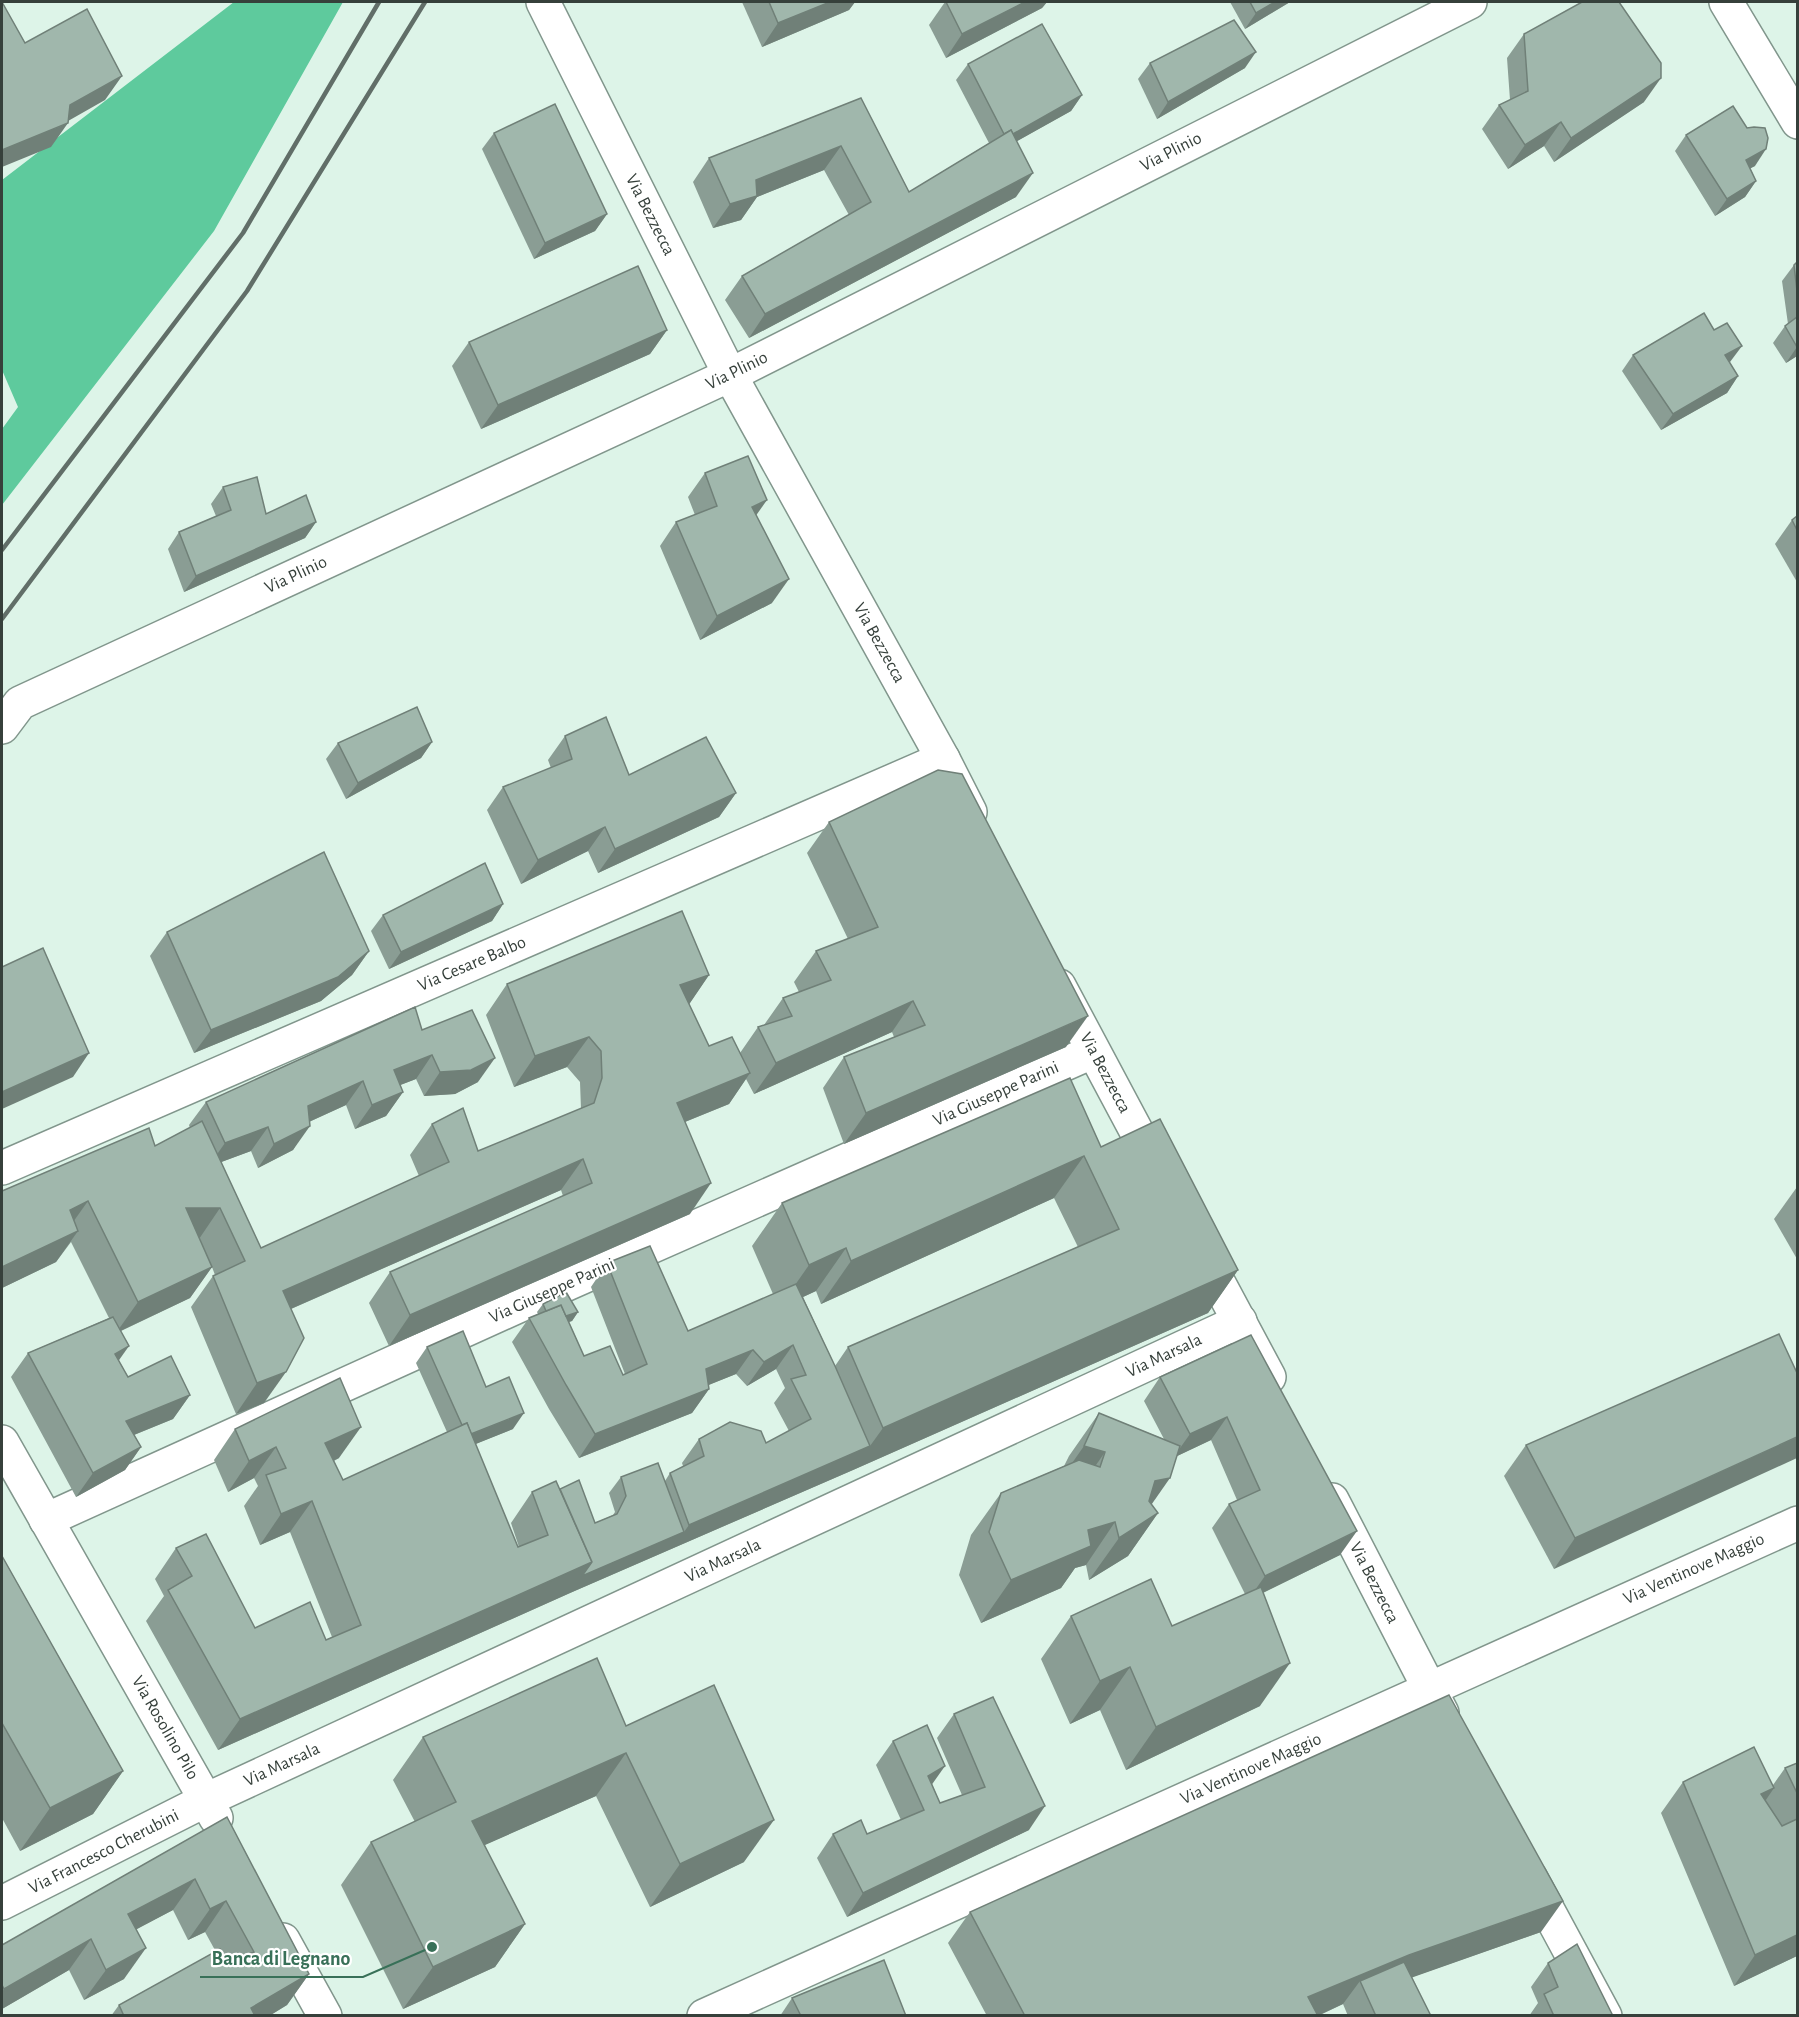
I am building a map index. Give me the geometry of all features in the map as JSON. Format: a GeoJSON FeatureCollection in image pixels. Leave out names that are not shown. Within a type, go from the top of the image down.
{"type":"FeatureCollection","features":[{"type":"Feature","properties":{"kind":"street","name":"Via Bezzecca"},"geometry":{"type":"LineString","coordinates":[[543,2],[730,375],[943,759],[986,843]]}},
{"type":"Feature","properties":{"kind":"street","name":"Via Plinio"},"geometry":{"type":"LineString","coordinates":[[2,727],[20,703],[730,375],[1470,2]]}},
{"type":"Feature","properties":{"kind":"street"},"geometry":{"type":"LineString","coordinates":[[1726,2],[1797,122]]}},
{"type":"Feature","properties":{"kind":"street","name":"Via Cesare Balbo"},"geometry":{"type":"LineString","coordinates":[[2,1168],[943,759]]}},
{"type":"Feature","properties":{"kind":"street","name":"Via Bezzecca"},"geometry":{"type":"LineString","coordinates":[[1044,958],[1092,1052],[1172,1197]]}},
{"type":"Feature","properties":{"kind":"street","name":"Via Giuseppe Parini"},"geometry":{"type":"LineString","coordinates":[[46,1520],[569,1283],[1092,1052]]}},
{"type":"Feature","properties":{"kind":"street"},"geometry":{"type":"LineString","coordinates":[[1189,1228],[1283,1405]]}},
{"type":"Feature","properties":{"kind":"street","name":"Via Marsala"},"geometry":{"type":"LineString","coordinates":[[206,1800],[1240,1321]]}},
{"type":"Feature","properties":{"kind":"street","name":"Via Rosolino Pilo"},"geometry":{"type":"LineString","coordinates":[[2,1442],[229,1841]]}},
{"type":"Feature","properties":{"kind":"street","name":"Via Bezzecca"},"geometry":{"type":"LineString","coordinates":[[1321,1478],[1458,1744]]}},
{"type":"Feature","properties":{"kind":"street","name":"Via Ventinove Maggio"},"geometry":{"type":"LineString","coordinates":[[704,2016],[1797,1523]]}},
{"type":"Feature","properties":{"kind":"street","name":"Via Francesco Cherubini"},"geometry":{"type":"LineString","coordinates":[[2,1903],[206,1800]]}},
{"type":"Feature","properties":{"kind":"street"},"geometry":{"type":"LineString","coordinates":[[1515,1848],[1605,2016]]}},
{"type":"Feature","properties":{"kind":"street"},"geometry":{"type":"LineString","coordinates":[[269,1913],[326,2016]]}},
{"type":"Feature","properties":{"kind":"green space"},"geometry":{"type":"Polygon","coordinates":[[[234,2],[343,2],[214,231],[2,505],[2,429],[18,407],[2,370],[2,180],[234,2]]]}},
{"type":"Feature","properties":{"kind":"building"},"geometry":{"type":"Polygon","coordinates":[[[2,2],[25,43],[87,9],[122,76],[70,105],[68,123],[2,150],[2,2]]]}},
{"type":"Feature","properties":{"kind":"building"},"geometry":{"type":"Polygon","coordinates":[[[769,2],[830,2],[778,23],[769,2]]]}},
{"type":"Feature","properties":{"kind":"building"},"geometry":{"type":"Polygon","coordinates":[[[946,2],[1025,2],[962,34],[946,2]]]}},
{"type":"Feature","properties":{"kind":"building"},"geometry":{"type":"Polygon","coordinates":[[[1250,2],[1275,2],[1256,13],[1250,2]]]}},
{"type":"Feature","properties":{"kind":"building"},"geometry":{"type":"Polygon","coordinates":[[[1582,2],[1619,2],[1661,63],[1661,78],[1571,138],[1561,122],[1525,145],[1499,105],[1528,91],[1524,34],[1582,2]]]}},
{"type":"Feature","properties":{"kind":"building"},"geometry":{"type":"Polygon","coordinates":[[[1234,20],[1256,52],[1168,102],[1150,63],[1234,20]]]}},
{"type":"Feature","properties":{"kind":"building"},"geometry":{"type":"Polygon","coordinates":[[[1042,24],[1082,95],[1013,134],[1011,130],[1004,134],[968,64],[1042,24]]]}},
{"type":"Feature","properties":{"kind":"building"},"geometry":{"type":"Polygon","coordinates":[[[861,98],[909,192],[1011,130],[1033,173],[765,314],[742,276],[871,202],[841,146],[756,180],[757,196],[730,204],[709,158],[861,98]]]}},
{"type":"Feature","properties":{"kind":"building"},"geometry":{"type":"Polygon","coordinates":[[[555,104],[607,214],[545,243],[494,133],[555,104]]]}},
{"type":"Feature","properties":{"kind":"building"},"geometry":{"type":"Polygon","coordinates":[[[1733,106],[1747,128],[1765,128],[1768,138],[1766,149],[1746,160],[1756,181],[1727,199],[1686,135],[1733,106]]]}},
{"type":"Feature","properties":{"kind":"building"},"geometry":{"type":"Polygon","coordinates":[[[1797,262],[1797,291],[1794,265],[1797,262]]]}},
{"type":"Feature","properties":{"kind":"building"},"geometry":{"type":"Polygon","coordinates":[[[638,266],[667,330],[498,405],[469,342],[638,266]]]}},
{"type":"Feature","properties":{"kind":"building"},"geometry":{"type":"Polygon","coordinates":[[[1704,313],[1714,330],[1727,323],[1742,346],[1725,355],[1738,376],[1673,414],[1633,355],[1704,313]]]}},
{"type":"Feature","properties":{"kind":"building"},"geometry":{"type":"Polygon","coordinates":[[[1797,317],[1797,347],[1785,326],[1797,317]]]}},
{"type":"Feature","properties":{"kind":"building"},"geometry":{"type":"Polygon","coordinates":[[[748,456],[767,500],[752,507],[789,579],[717,616],[676,522],[717,506],[705,473],[748,456]]]}},
{"type":"Feature","properties":{"kind":"building"},"geometry":{"type":"Polygon","coordinates":[[[257,477],[266,514],[306,495],[316,522],[196,576],[179,532],[231,510],[223,487],[257,477]]]}},
{"type":"Feature","properties":{"kind":"building"},"geometry":{"type":"Polygon","coordinates":[[[1797,516],[1797,530],[1792,520],[1797,516]]]}},
{"type":"Feature","properties":{"kind":"building"},"geometry":{"type":"Polygon","coordinates":[[[417,707],[432,742],[358,783],[338,743],[417,707]]]}},
{"type":"Feature","properties":{"kind":"building"},"geometry":{"type":"Polygon","coordinates":[[[606,717],[629,775],[706,737],[736,793],[615,849],[605,827],[538,860],[503,787],[572,759],[565,736],[606,717]]]}},
{"type":"Feature","properties":{"kind":"building"},"geometry":{"type":"Polygon","coordinates":[[[938,770],[962,774],[1088,1016],[866,1113],[844,1057],[925,1025],[913,1001],[776,1063],[758,1027],[792,1016],[783,998],[831,980],[816,951],[878,927],[829,822],[938,770]]]}},
{"type":"Feature","properties":{"kind":"building"},"geometry":{"type":"Polygon","coordinates":[[[324,852],[369,951],[338,977],[211,1030],[167,932],[324,852]]]}},
{"type":"Feature","properties":{"kind":"building"},"geometry":{"type":"Polygon","coordinates":[[[485,863],[503,904],[401,952],[383,915],[485,863]]]}},
{"type":"Feature","properties":{"kind":"building"},"geometry":{"type":"Polygon","coordinates":[[[682,911],[709,975],[680,985],[709,1046],[732,1037],[750,1073],[677,1103],[711,1183],[410,1315],[390,1272],[592,1183],[583,1159],[283,1291],[304,1338],[286,1372],[257,1383],[213,1276],[245,1261],[220,1208],[186,1208],[212,1267],[138,1302],[88,1201],[70,1210],[78,1231],[2,1267],[2,1191],[149,1128],[155,1146],[202,1121],[261,1248],[449,1162],[432,1124],[463,1108],[478,1151],[594,1103],[602,1078],[601,1051],[589,1037],[535,1056],[507,984],[682,911]]]}},
{"type":"Feature","properties":{"kind":"building"},"geometry":{"type":"Polygon","coordinates":[[[43,948],[89,1053],[2,1092],[2,967],[43,948]]]}},
{"type":"Feature","properties":{"kind":"building"},"geometry":{"type":"Polygon","coordinates":[[[415,1007],[422,1030],[472,1010],[495,1058],[471,1070],[440,1072],[432,1055],[394,1070],[403,1092],[372,1105],[363,1081],[308,1106],[310,1126],[274,1144],[268,1127],[225,1143],[206,1102],[415,1007]]]}},
{"type":"Feature","properties":{"kind":"building"},"geometry":{"type":"Polygon","coordinates":[[[1070,1078],[1101,1147],[1160,1119],[1238,1270],[883,1428],[848,1347],[1119,1229],[1084,1156],[851,1261],[846,1248],[809,1265],[782,1203],[1070,1078]]]}},
{"type":"Feature","properties":{"kind":"building"},"geometry":{"type":"Polygon","coordinates":[[[650,1246],[688,1331],[796,1284],[870,1446],[689,1525],[670,1473],[704,1456],[699,1439],[730,1422],[761,1431],[766,1443],[811,1419],[791,1379],[806,1375],[793,1345],[764,1362],[753,1350],[706,1369],[709,1389],[595,1434],[529,1318],[561,1305],[584,1356],[610,1346],[623,1375],[647,1364],[607,1263],[650,1246]]]}},
{"type":"Feature","properties":{"kind":"building"},"geometry":{"type":"Polygon","coordinates":[[[566,1292],[578,1312],[566,1316],[561,1305],[546,1311],[543,1304],[566,1292]]]}},
{"type":"Feature","properties":{"kind":"building"},"geometry":{"type":"Polygon","coordinates":[[[113,1317],[129,1346],[115,1354],[128,1377],[171,1356],[190,1395],[126,1421],[141,1447],[93,1473],[28,1353],[113,1317]]]}},
{"type":"Feature","properties":{"kind":"building"},"geometry":{"type":"Polygon","coordinates":[[[463,1331],[486,1387],[509,1377],[524,1413],[471,1434],[467,1423],[462,1425],[427,1347],[463,1331]]]}},
{"type":"Feature","properties":{"kind":"building"},"geometry":{"type":"Polygon","coordinates":[[[1779,1334],[1797,1373],[1797,1437],[1575,1538],[1526,1445],[1779,1334]]]}},
{"type":"Feature","properties":{"kind":"building"},"geometry":{"type":"Polygon","coordinates":[[[1251,1335],[1357,1531],[1265,1576],[1229,1504],[1260,1490],[1227,1417],[1190,1434],[1160,1377],[1251,1335]]]}},
{"type":"Feature","properties":{"kind":"building"},"geometry":{"type":"Polygon","coordinates":[[[340,1378],[361,1427],[325,1443],[343,1480],[467,1423],[518,1547],[548,1535],[532,1492],[556,1481],[592,1562],[240,1719],[168,1590],[192,1576],[176,1548],[206,1534],[255,1628],[310,1602],[326,1640],[361,1625],[312,1501],[281,1514],[266,1475],[286,1468],[276,1447],[249,1461],[235,1429],[340,1378]]]}},
{"type":"Feature","properties":{"kind":"building"},"geometry":{"type":"Polygon","coordinates":[[[1099,1413],[1180,1446],[1170,1478],[1155,1481],[1149,1501],[1158,1513],[1119,1538],[1115,1522],[1088,1530],[1091,1546],[1011,1580],[989,1532],[1001,1493],[1079,1460],[1100,1467],[1105,1452],[1084,1446],[1099,1413]]]}},
{"type":"Feature","properties":{"kind":"building"},"geometry":{"type":"Polygon","coordinates":[[[658,1463],[684,1532],[582,1576],[592,1562],[560,1489],[579,1480],[595,1523],[617,1514],[626,1496],[621,1477],[658,1463]]]}},
{"type":"Feature","properties":{"kind":"building"},"geometry":{"type":"Polygon","coordinates":[[[2,1556],[123,1771],[50,1808],[2,1723],[2,1556]]]}},
{"type":"Feature","properties":{"kind":"building"},"geometry":{"type":"Polygon","coordinates":[[[1151,1579],[1172,1626],[1261,1587],[1290,1663],[1156,1727],[1130,1667],[1100,1681],[1071,1616],[1151,1579]]]}},
{"type":"Feature","properties":{"kind":"building"},"geometry":{"type":"Polygon","coordinates":[[[597,1658],[626,1726],[714,1685],[774,1820],[680,1864],[626,1753],[472,1821],[525,1924],[433,1967],[371,1842],[456,1802],[423,1737],[597,1658]]]}},
{"type":"Feature","properties":{"kind":"building"},"geometry":{"type":"Polygon","coordinates":[[[1449,1695],[1563,1901],[1409,1955],[1308,1997],[1318,2016],[1025,2016],[970,1912],[1449,1695]]]}},
{"type":"Feature","properties":{"kind":"building"},"geometry":{"type":"Polygon","coordinates":[[[993,1697],[1045,1806],[863,1893],[833,1834],[861,1820],[867,1834],[924,1810],[893,1741],[927,1725],[945,1766],[928,1776],[940,1803],[985,1787],[954,1714],[993,1697]]]}},
{"type":"Feature","properties":{"kind":"building"},"geometry":{"type":"Polygon","coordinates":[[[1754,1747],[1774,1788],[1761,1794],[1782,1826],[1797,1819],[1797,1935],[1755,1955],[1683,1782],[1754,1747]]]}},
{"type":"Feature","properties":{"kind":"building"},"geometry":{"type":"Polygon","coordinates":[[[1797,1763],[1797,1793],[1785,1768],[1797,1763]]]}},
{"type":"Feature","properties":{"kind":"building"},"geometry":{"type":"Polygon","coordinates":[[[227,1817],[309,1974],[251,2008],[255,2016],[124,2016],[119,2005],[220,1949],[226,1963],[254,1952],[226,1901],[210,1909],[195,1879],[128,1914],[146,1948],[106,1970],[91,1939],[4,1989],[2,1985],[2,1945],[227,1817]]]}},
{"type":"Feature","properties":{"kind":"building"},"geometry":{"type":"Polygon","coordinates":[[[1577,1944],[1613,2016],[1554,2016],[1544,1994],[1558,1987],[1548,1963],[1577,1944]]]}},
{"type":"Feature","properties":{"kind":"building"},"geometry":{"type":"Polygon","coordinates":[[[884,1960],[906,2016],[801,2016],[792,1998],[884,1960]]]}},
{"type":"Feature","properties":{"kind":"building"},"geometry":{"type":"Polygon","coordinates":[[[1404,1962],[1431,2016],[1376,2016],[1360,1981],[1404,1962]]]}},
{"type":"Feature","properties":{"kind":"railway"},"geometry":{"type":"LineString","coordinates":[[2,550],[243,233],[379,2]]}},
{"type":"Feature","properties":{"kind":"railway"},"geometry":{"type":"LineString","coordinates":[[2,619],[247,291],[425,2]]}},
{"type":"Feature","properties":{"kind":"place","name":"Banca di Legnano"},"geometry":{"type":"Point","coordinates":[432,1947]}}]}
